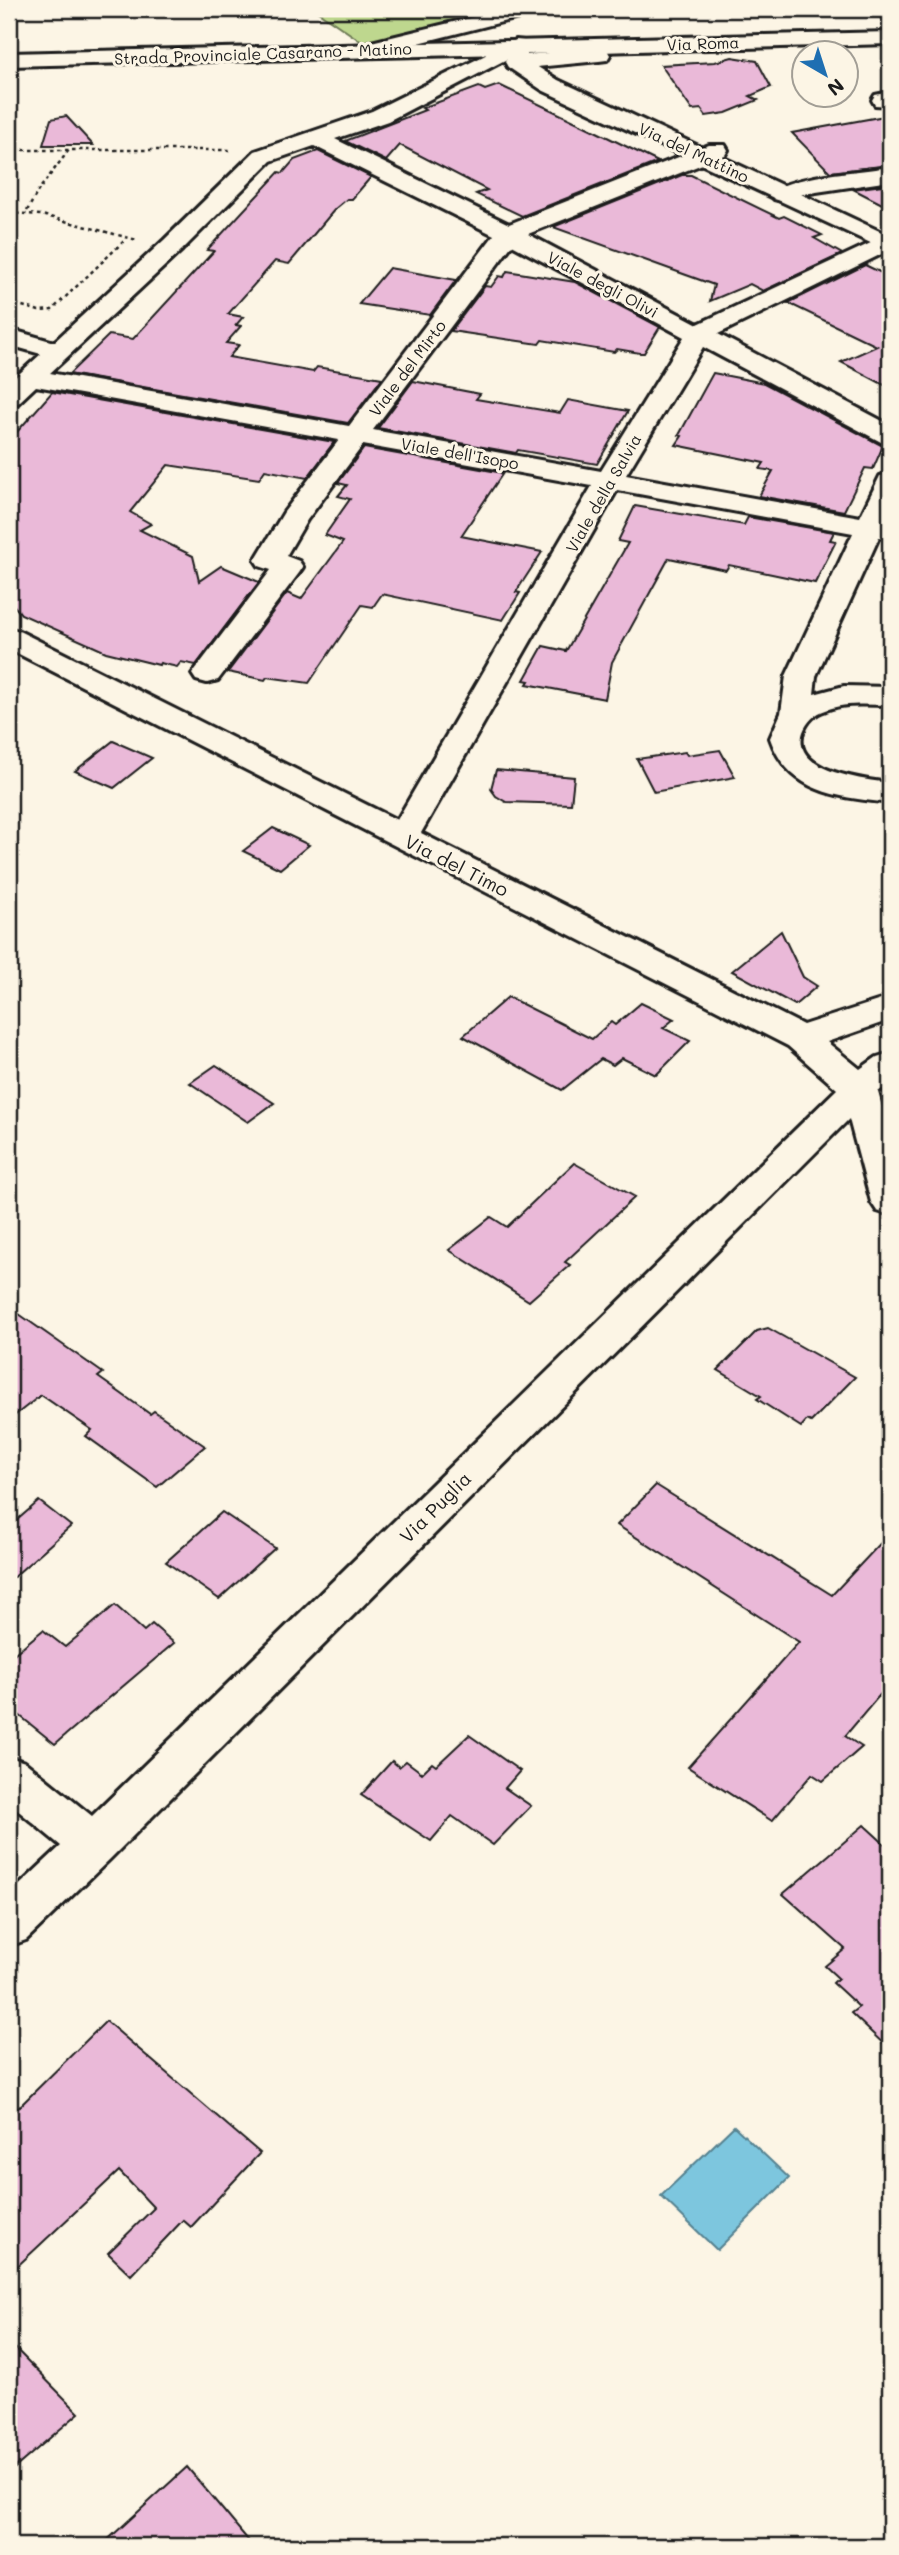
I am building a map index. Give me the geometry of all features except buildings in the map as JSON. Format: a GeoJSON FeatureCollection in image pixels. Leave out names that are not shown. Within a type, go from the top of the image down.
{"type":"FeatureCollection","features":[{"type":"Feature","properties":{"kind":"street"},"geometry":{"type":"LineString","coordinates":[[446,39],[486,20],[531,9]]}},
{"type":"Feature","properties":{"kind":"street"},"geometry":{"type":"LineString","coordinates":[[486,20],[483,28],[486,34],[511,51]]}},
{"type":"Feature","properties":{"kind":"street","name":"Via Roma"},"geometry":{"type":"LineString","coordinates":[[511,51],[890,38]]}},
{"type":"Feature","properties":{"kind":"street","name":"Strada Provinciale Casarano - Matino"},"geometry":{"type":"LineString","coordinates":[[9,60],[371,50],[446,39],[511,51]]}},
{"type":"Feature","properties":{"kind":"street"},"geometry":{"type":"LineString","coordinates":[[9,397],[173,245],[263,156],[380,116],[511,51],[599,55],[630,45]]}},
{"type":"Feature","properties":{"kind":"street","name":"Via del Mattino"},"geometry":{"type":"LineString","coordinates":[[511,51],[550,85],[709,153],[889,240]]}},
{"type":"Feature","properties":{"kind":"street","name":"Via del Mattino"},"geometry":{"type":"LineString","coordinates":[[599,55],[586,59],[581,65],[579,74],[589,85],[709,153]]}},
{"type":"Feature","properties":{"kind":"street","name":"Viale degli Olivi"},"geometry":{"type":"LineString","coordinates":[[314,137],[508,233],[890,436]]}},
{"type":"Feature","properties":{"kind":"street"},"geometry":{"type":"LineString","coordinates":[[508,233],[709,153]]}},
{"type":"Feature","properties":{"kind":"street"},"geometry":{"type":"LineString","coordinates":[[790,191],[890,174]]}},
{"type":"Feature","properties":{"kind":"street","name":"Viale del Mirto"},"geometry":{"type":"LineString","coordinates":[[207,674],[289,567],[269,560],[294,518],[508,233]]}},
{"type":"Feature","properties":{"kind":"street"},"geometry":{"type":"LineString","coordinates":[[698,334],[889,240]]}},
{"type":"Feature","properties":{"kind":"street","name":"Viale della Salvia"},"geometry":{"type":"LineString","coordinates":[[403,837],[610,479],[698,334]]}},
{"type":"Feature","properties":{"kind":"street"},"geometry":{"type":"LineString","coordinates":[[9,337],[59,351]]}},
{"type":"Feature","properties":{"kind":"street","name":"Viale dell'Isopo"},"geometry":{"type":"LineString","coordinates":[[30,377],[881,529]]}},
{"type":"Feature","properties":{"kind":"street"},"geometry":{"type":"LineString","coordinates":[[796,713],[801,676],[881,529],[890,482]]}},
{"type":"Feature","properties":{"kind":"street","name":"Via del Timo"},"geometry":{"type":"LineString","coordinates":[[9,637],[875,1076]]}},
{"type":"Feature","properties":{"kind":"street"},"geometry":{"type":"LineString","coordinates":[[9,659],[45,655]]}},
{"type":"Feature","properties":{"kind":"street"},"geometry":{"type":"LineString","coordinates":[[890,696],[864,693],[837,695],[814,702],[796,713],[786,728],[785,744],[793,761],[810,776],[834,787],[890,793]]}},
{"type":"Feature","properties":{"kind":"street"},"geometry":{"type":"LineString","coordinates":[[800,1038],[890,1008]]}},
{"type":"Feature","properties":{"kind":"street"},"geometry":{"type":"LineString","coordinates":[[875,1076],[890,1202]]}},
{"type":"Feature","properties":{"kind":"street","name":"Via Puglia"},"geometry":{"type":"LineString","coordinates":[[9,1925],[94,1845],[875,1076]]}},
{"type":"Feature","properties":{"kind":"street"},"geometry":{"type":"LineString","coordinates":[[9,1776],[94,1845]]}},
{"type":"Feature","properties":{"kind":"path"},"geometry":{"type":"LineString","coordinates":[[9,150],[235,150],[263,156]]}},
{"type":"Feature","properties":{"kind":"path"},"geometry":{"type":"LineString","coordinates":[[27,211],[38,191],[69,150]]}},
{"type":"Feature","properties":{"kind":"path"},"geometry":{"type":"LineString","coordinates":[[9,213],[27,211],[74,221],[126,239],[173,245]]}},
{"type":"Feature","properties":{"kind":"path"},"geometry":{"type":"LineString","coordinates":[[9,302],[39,311],[52,310],[126,239]]}},
{"type":"Feature","properties":{"kind":"green space"},"geometry":{"type":"Polygon","coordinates":[[[314,9],[492,9],[499,14],[365,44],[314,9]]]}},
{"type":"Feature","properties":{"kind":"water"},"geometry":{"type":"Polygon","coordinates":[[[734,2126],[789,2178],[717,2250],[661,2196],[734,2126]]]}}]}
